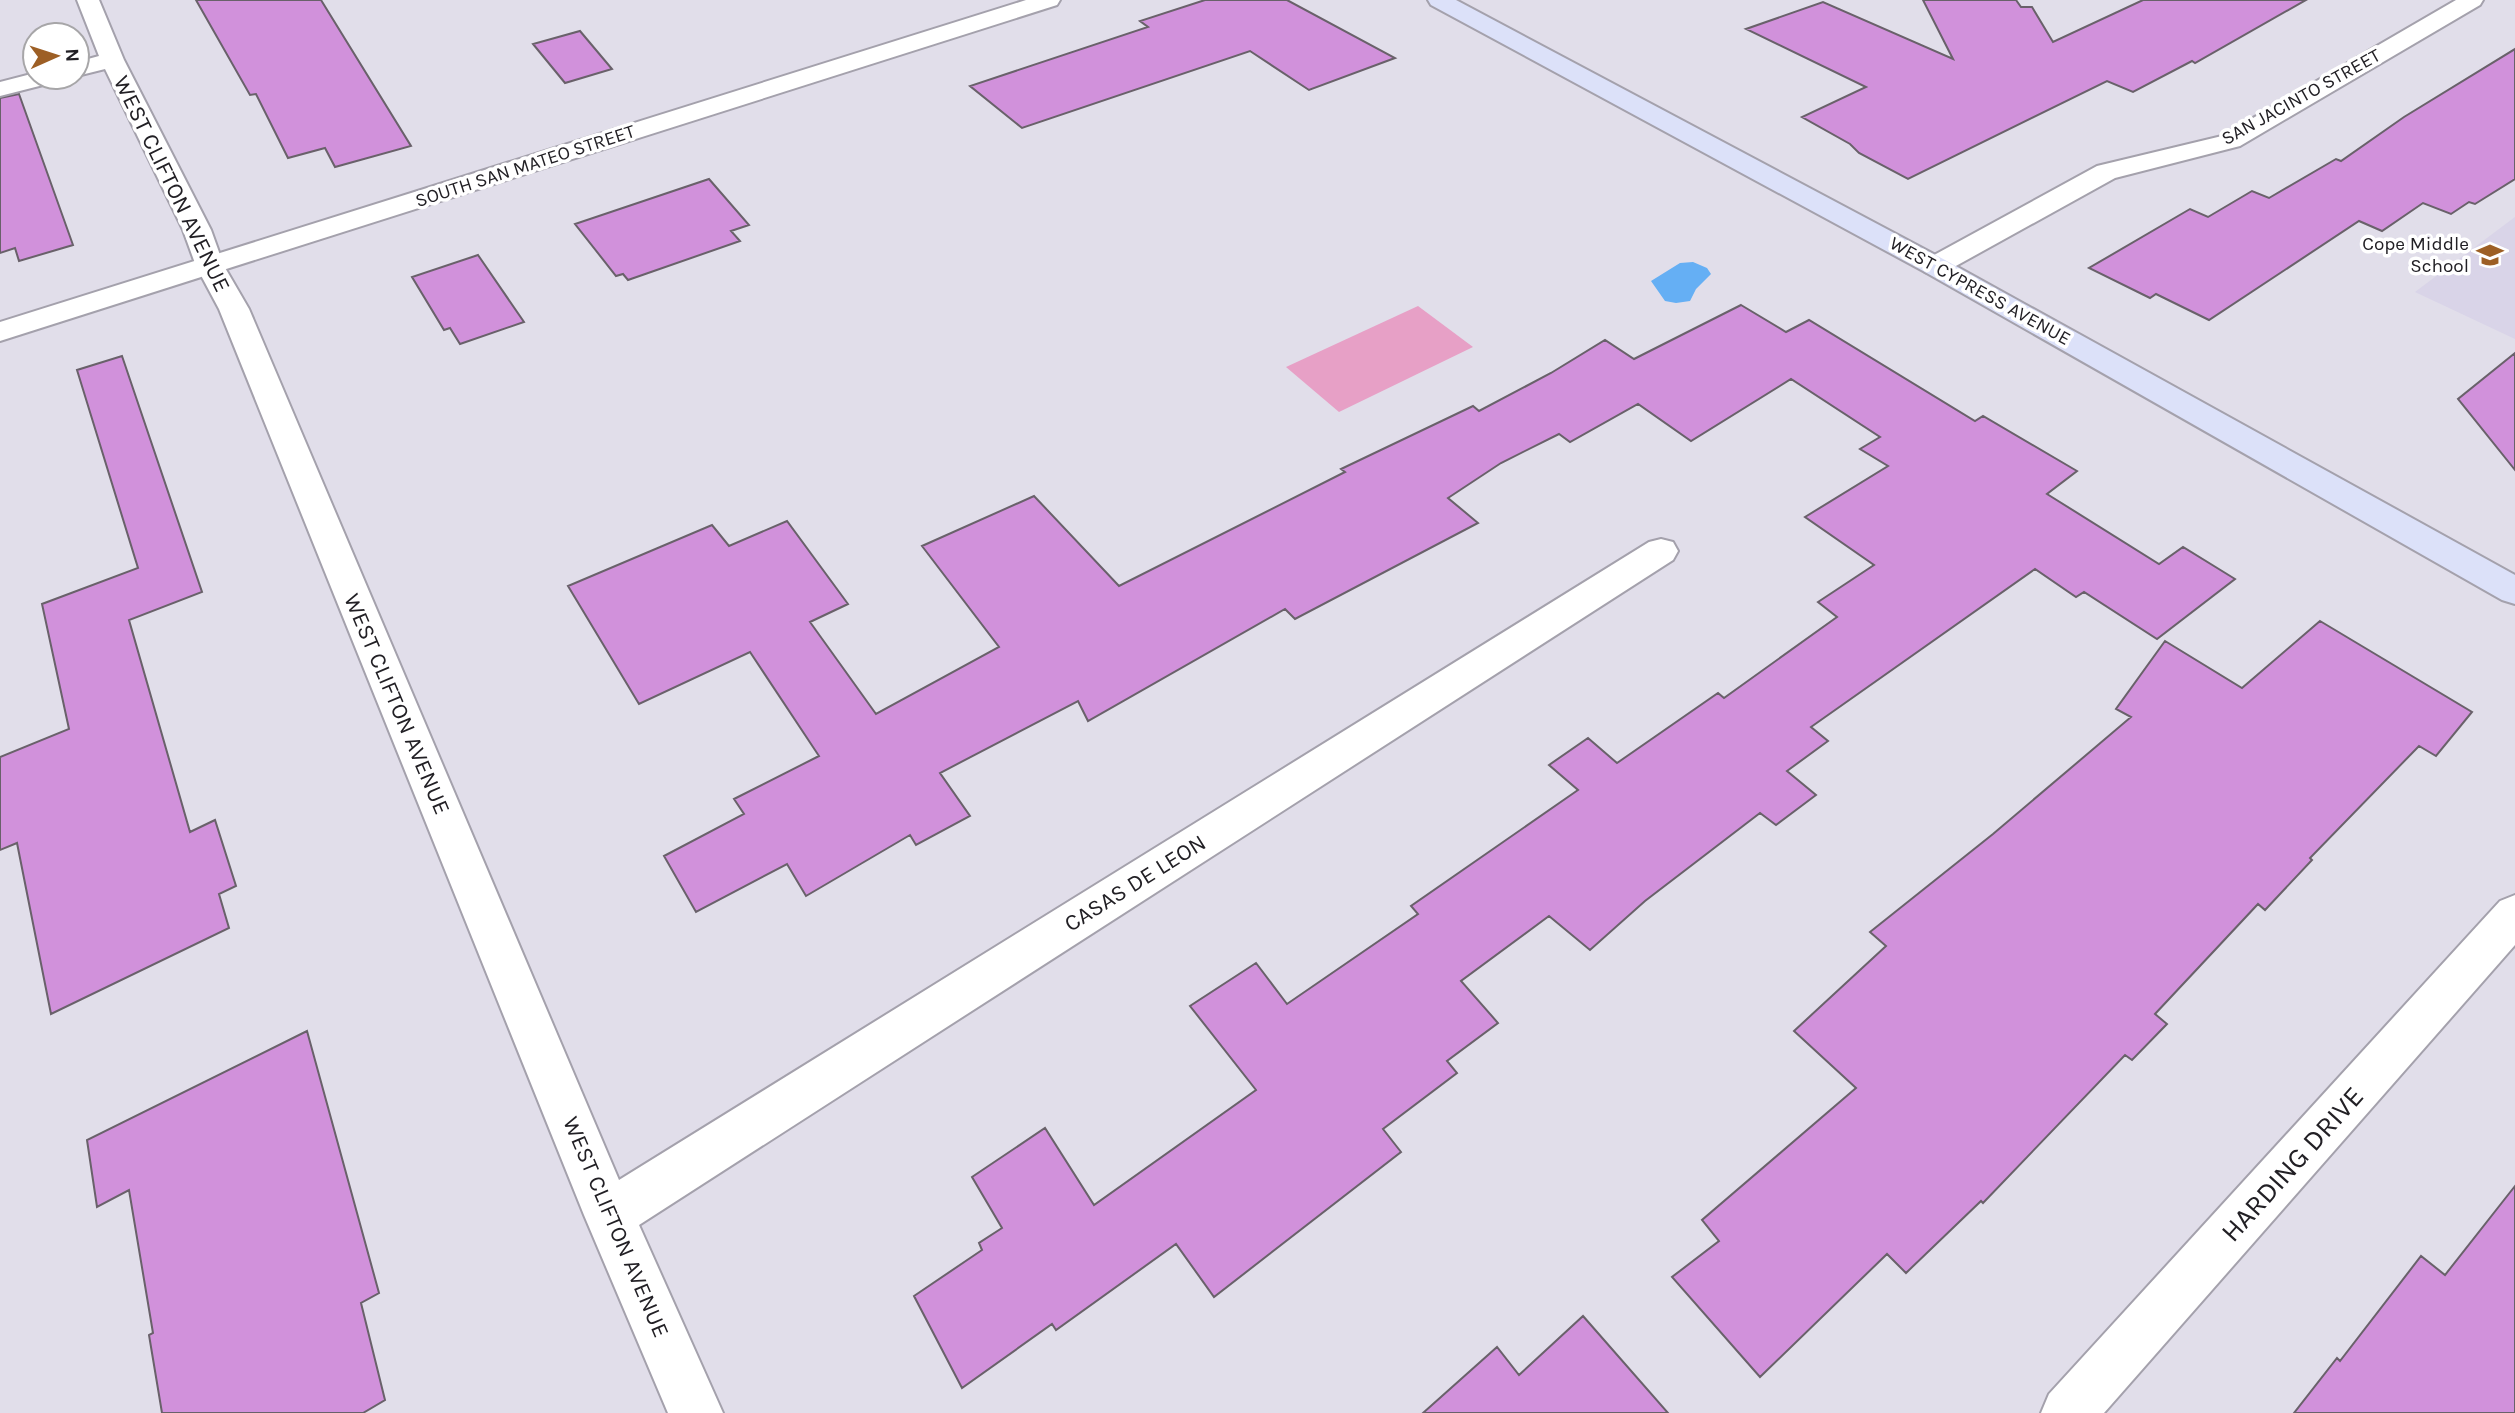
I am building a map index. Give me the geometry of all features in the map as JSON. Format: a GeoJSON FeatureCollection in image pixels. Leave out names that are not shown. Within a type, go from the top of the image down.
{"type":"FeatureCollection","features":[{"type":"Feature","properties":{"kind":"main road","name":"WEST CYPRESS AVENUE"},"geometry":{"type":"LineString","coordinates":[[1439,0],[1935,265],[2515,591]]}},
{"type":"Feature","properties":{"kind":"street","name":"WEST CLIFTON AVENUE"},"geometry":{"type":"LineString","coordinates":[[88,0],[112,60],[197,230],[210,266],[234,309],[609,1215],[696,1413]]}},
{"type":"Feature","properties":{"kind":"street","name":"SOUTH SAN MATEO STREET"},"geometry":{"type":"LineString","coordinates":[[0,332],[1049,0]]}},
{"type":"Feature","properties":{"kind":"street","name":"SAN JACINTO STREET"},"geometry":{"type":"LineString","coordinates":[[1935,265],[2106,172],[2231,141],[2472,0]]}},
{"type":"Feature","properties":{"kind":"street"},"geometry":{"type":"LineString","coordinates":[[91,65],[112,60]]}},
{"type":"Feature","properties":{"kind":"street"},"geometry":{"type":"LineString","coordinates":[[0,89],[21,84]]}},
{"type":"Feature","properties":{"kind":"street","name":"CASAS DE LEON"},"geometry":{"type":"LineString","coordinates":[[609,1215],[1661,551]]}},
{"type":"Feature","properties":{"kind":"street","name":"HARDING DRIVE"},"geometry":{"type":"LineString","coordinates":[[2068,1413],[2515,914]]}},
{"type":"Feature","properties":{"kind":"shaded area","name":"Cope Middle School"},"geometry":{"type":"Polygon","coordinates":[[[2515,217],[2515,339],[2415,292],[2515,217]]]}},
{"type":"Feature","properties":{"kind":"shaded area"},"geometry":{"type":"Polygon","coordinates":[[[1418,306],[1473,347],[1339,412],[1286,367],[1418,306]]]}},
{"type":"Feature","properties":{"kind":"water"},"geometry":{"type":"Polygon","coordinates":[[[1693,262],[1707,268],[1711,274],[1696,289],[1690,301],[1665,301],[1651,281],[1680,263],[1693,262]]]}},
{"type":"Feature","properties":{"kind":"building"},"geometry":{"type":"Polygon","coordinates":[[[196,0],[321,0],[411,146],[335,167],[325,148],[288,158],[256,94],[250,95],[196,0]]]}},
{"type":"Feature","properties":{"kind":"building"},"geometry":{"type":"Polygon","coordinates":[[[1205,0],[1287,0],[1395,58],[1309,90],[1250,51],[1022,128],[970,86],[1148,27],[1140,21],[1205,0]]]}},
{"type":"Feature","properties":{"kind":"building"},"geometry":{"type":"Polygon","coordinates":[[[1923,0],[2016,0],[2021,7],[2032,7],[2053,42],[2143,0],[2306,0],[2195,63],[2192,61],[2133,92],[2107,81],[1908,179],[1859,153],[1850,144],[1802,117],[1866,87],[1746,29],[1823,2],[1953,59],[1923,0]]]}},
{"type":"Feature","properties":{"kind":"building"},"geometry":{"type":"Polygon","coordinates":[[[580,31],[612,69],[565,83],[533,44],[580,31]]]}},
{"type":"Feature","properties":{"kind":"building"},"geometry":{"type":"Polygon","coordinates":[[[2515,49],[2515,179],[2475,204],[2469,202],[2451,214],[2423,203],[2382,231],[2359,221],[2209,320],[2156,294],[2150,298],[2089,268],[2190,209],[2208,217],[2252,191],[2269,198],[2336,159],[2341,161],[2404,117],[2515,49]]]}},
{"type":"Feature","properties":{"kind":"building"},"geometry":{"type":"Polygon","coordinates":[[[19,94],[73,245],[19,261],[15,248],[0,253],[0,98],[19,94]]]}},
{"type":"Feature","properties":{"kind":"building"},"geometry":{"type":"Polygon","coordinates":[[[709,179],[749,225],[731,231],[740,241],[628,280],[623,274],[616,276],[575,224],[709,179]]]}},
{"type":"Feature","properties":{"kind":"building"},"geometry":{"type":"Polygon","coordinates":[[[478,255],[524,322],[460,344],[450,328],[444,330],[412,277],[478,255]]]}},
{"type":"Feature","properties":{"kind":"building"},"geometry":{"type":"Polygon","coordinates":[[[1741,305],[1786,332],[1809,320],[1975,421],[1983,416],[2077,471],[2047,494],[2159,564],[2183,547],[2235,579],[2157,639],[2084,592],[2076,597],[2035,569],[1811,727],[1828,741],[1787,771],[1816,795],[1776,825],[1760,813],[1645,901],[1590,950],[1549,916],[1461,981],[1498,1023],[1447,1061],[1457,1073],[1383,1129],[1401,1152],[1214,1297],[1176,1244],[1056,1330],[1052,1324],[962,1388],[914,1296],[982,1250],[979,1243],[1002,1228],[972,1177],[1045,1128],[1094,1205],[1256,1090],[1190,1006],[1256,963],[1287,1004],[1418,914],[1411,906],[1578,790],[1549,765],[1588,738],[1617,763],[1718,693],[1724,698],[1837,617],[1818,602],[1874,565],[1805,517],[1888,466],[1860,449],[1880,437],[1791,379],[1691,441],[1638,404],[1570,442],[1559,434],[1501,463],[1448,498],[1478,523],[1295,619],[1285,609],[1088,721],[1078,701],[940,773],[970,816],[916,845],[910,835],[806,896],[787,864],[696,912],[664,856],[744,814],[734,799],[819,756],[750,652],[639,704],[568,586],[712,525],[729,546],[787,521],[848,604],[810,622],[876,714],[999,647],[922,546],[1034,496],[1119,586],[1345,472],[1341,469],[1473,406],[1479,411],[1551,373],[1605,340],[1634,359],[1741,305]]]}},
{"type":"Feature","properties":{"kind":"building"},"geometry":{"type":"Polygon","coordinates":[[[2515,353],[2515,470],[2458,399],[2515,353]]]}},
{"type":"Feature","properties":{"kind":"building"},"geometry":{"type":"Polygon","coordinates":[[[122,356],[202,592],[129,620],[190,832],[215,820],[236,886],[219,894],[229,928],[51,1014],[17,843],[0,850],[0,757],[69,729],[42,604],[138,568],[77,370],[122,356]]]}},
{"type":"Feature","properties":{"kind":"building"},"geometry":{"type":"Polygon","coordinates":[[[2320,621],[2472,712],[2436,756],[2419,746],[2310,858],[2312,860],[2265,910],[2258,904],[2155,1014],[2167,1024],[2132,1060],[2125,1055],[1983,1203],[1981,1201],[1906,1273],[1887,1254],[1760,1377],[1672,1277],[1719,1241],[1702,1220],[1856,1088],[1794,1031],[1886,946],[1870,932],[1993,834],[2131,717],[2116,709],[2165,641],[2242,688],[2320,621]]]}},
{"type":"Feature","properties":{"kind":"building"},"geometry":{"type":"Polygon","coordinates":[[[307,1031],[379,1293],[361,1303],[385,1400],[363,1413],[162,1413],[149,1335],[153,1333],[129,1190],[97,1207],[87,1140],[307,1031]]]}},
{"type":"Feature","properties":{"kind":"building"},"geometry":{"type":"Polygon","coordinates":[[[2515,1186],[2515,1413],[2294,1413],[2337,1358],[2340,1361],[2421,1256],[2445,1275],[2515,1186]]]}},
{"type":"Feature","properties":{"kind":"building"},"geometry":{"type":"Polygon","coordinates":[[[1583,1316],[1668,1413],[1423,1413],[1497,1347],[1519,1375],[1583,1316]]]}},
{"type":"Feature","properties":{"kind":"place","name":"Cope Middle School"},"geometry":{"type":"Point","coordinates":[2490,255]}}]}
